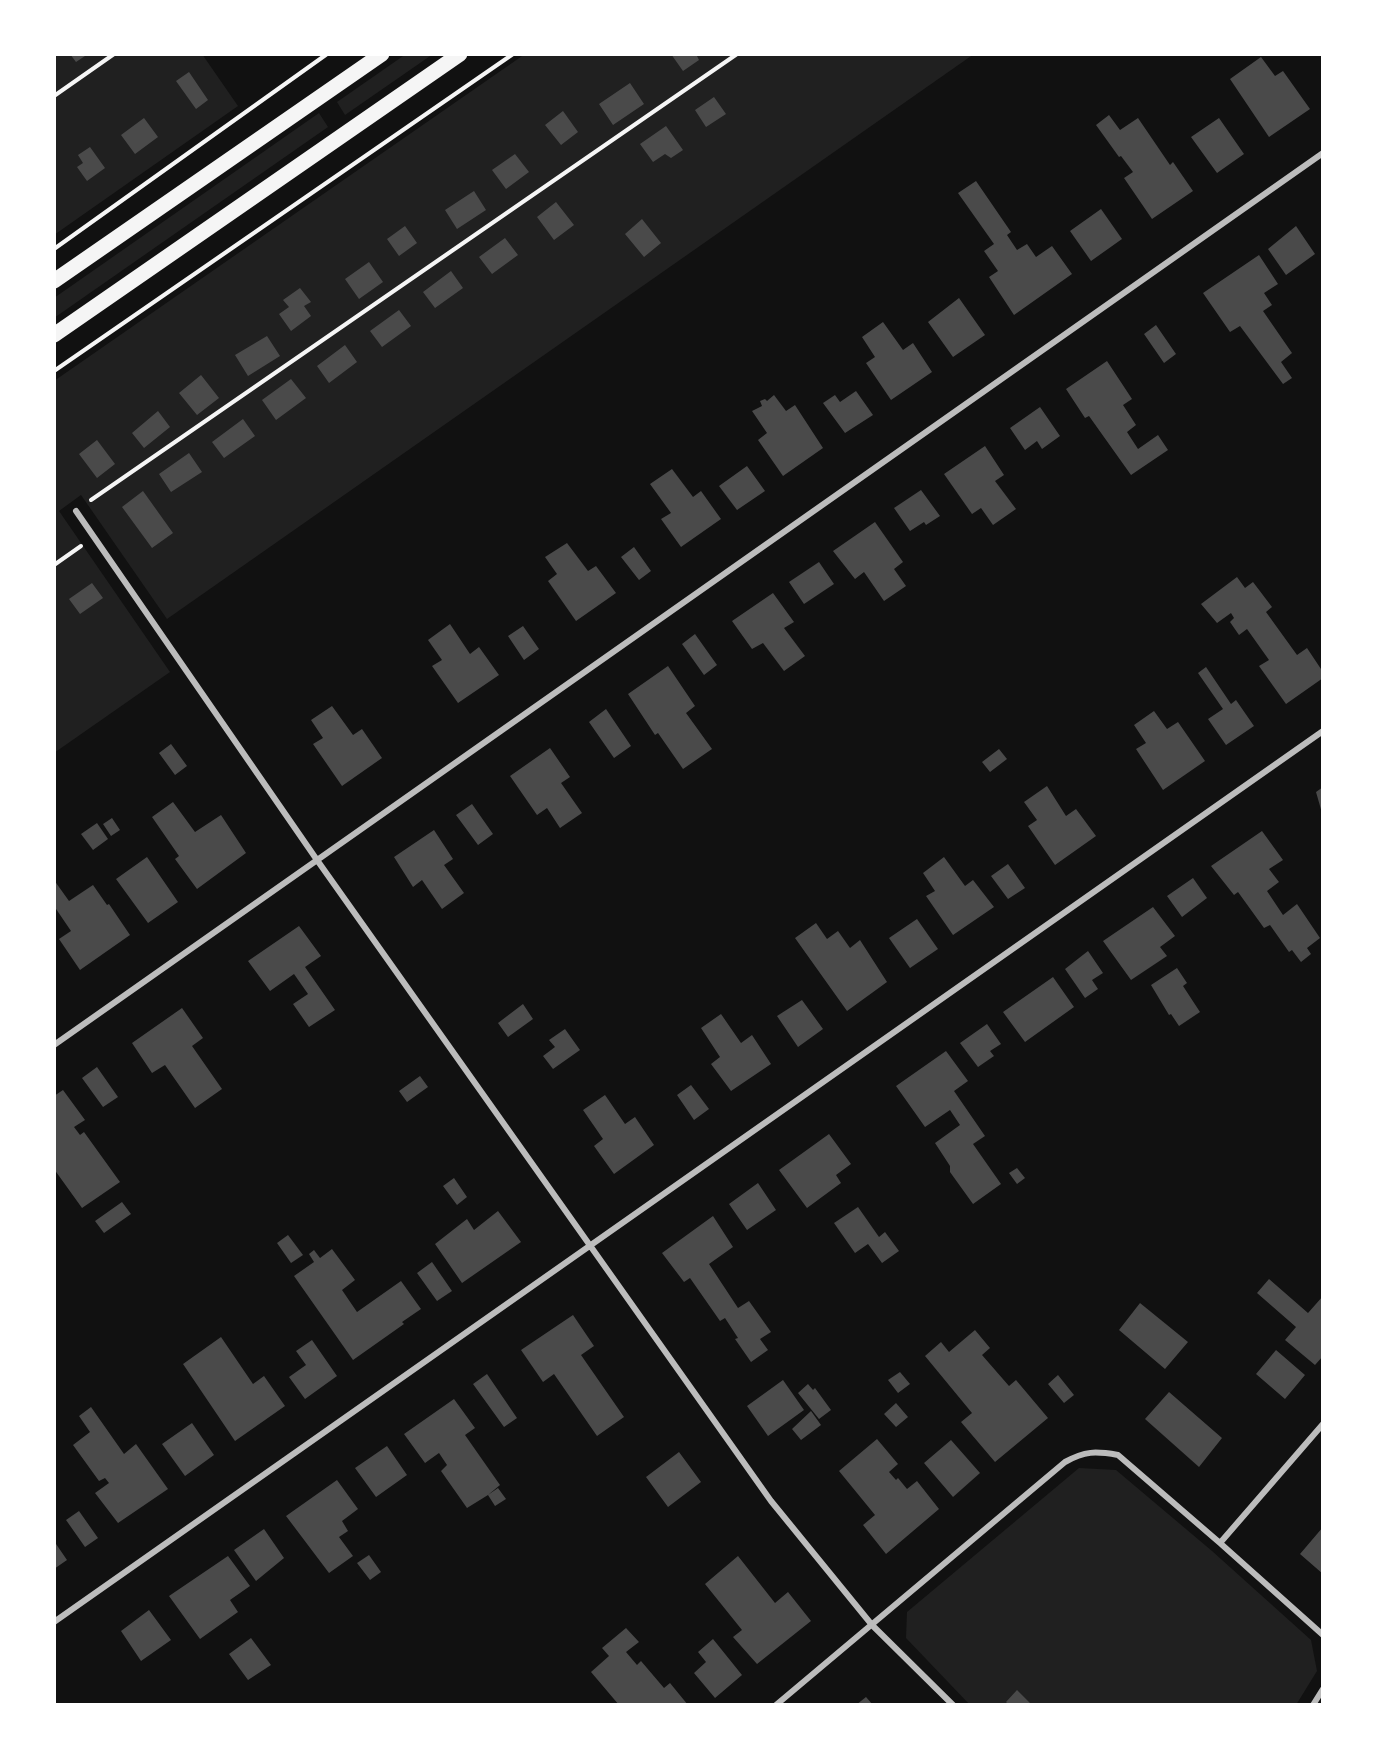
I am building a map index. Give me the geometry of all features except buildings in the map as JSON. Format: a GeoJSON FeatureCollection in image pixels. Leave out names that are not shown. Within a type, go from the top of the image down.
{"type":"FeatureCollection","features":[{"type":"Feature","properties":{"kind":"main road"},"geometry":{"type":"LineString","coordinates":[[54,281],[382,54]]}},
{"type":"Feature","properties":{"kind":"main road"},"geometry":{"type":"LineString","coordinates":[[54,335],[460,54]]}},
{"type":"Feature","properties":{"kind":"street"},"geometry":{"type":"LineString","coordinates":[[54,1045],[1323,153]]}},
{"type":"Feature","properties":{"kind":"street"},"geometry":{"type":"LineString","coordinates":[[76,511],[317,860],[771,1501],[872,1625],[953,1705]]}},
{"type":"Feature","properties":{"kind":"street"},"geometry":{"type":"LineString","coordinates":[[54,1622],[1323,731]]}},
{"type":"Feature","properties":{"kind":"street"},"geometry":{"type":"LineString","coordinates":[[1220,1543],[1323,1424]]}},
{"type":"Feature","properties":{"kind":"street"},"geometry":{"type":"LineString","coordinates":[[776,1705],[1065,1462],[1080,1453],[1098,1452],[1118,1455],[1323,1635]]}},
{"type":"Feature","properties":{"kind":"street"},"geometry":{"type":"LineString","coordinates":[[1313,1705],[1323,1689]]}},
{"type":"Feature","properties":{"kind":"path"},"geometry":{"type":"LineString","coordinates":[[54,96],[114,54]]}},
{"type":"Feature","properties":{"kind":"path"},"geometry":{"type":"LineString","coordinates":[[54,249],[327,54]]}},
{"type":"Feature","properties":{"kind":"path"},"geometry":{"type":"LineString","coordinates":[[54,371],[513,54]]}},
{"type":"Feature","properties":{"kind":"path"},"geometry":{"type":"LineString","coordinates":[[76,511],[737,54]]}},
{"type":"Feature","properties":{"kind":"path"},"geometry":{"type":"LineString","coordinates":[[54,565],[93,536]]}},
{"type":"Feature","properties":{"kind":"shaded area"},"geometry":{"type":"Polygon","coordinates":[[[54,54],[202,54],[238,106],[54,235],[54,54]]]}},
{"type":"Feature","properties":{"kind":"shaded area"},"geometry":{"type":"Polygon","coordinates":[[[406,54],[433,54],[345,115],[337,102],[406,54]]]}},
{"type":"Feature","properties":{"kind":"shaded area"},"geometry":{"type":"Polygon","coordinates":[[[525,54],[974,54],[167,619],[81,495],[59,511],[170,672],[54,753],[54,381],[525,54]]]}},
{"type":"Feature","properties":{"kind":"shaded area"},"geometry":{"type":"Polygon","coordinates":[[[319,113],[328,127],[54,318],[54,298],[319,113]]]}},
{"type":"Feature","properties":{"kind":"shaded area"},"geometry":{"type":"Polygon","coordinates":[[[1079,1468],[1116,1470],[1212,1551],[1311,1640],[1317,1671],[1296,1705],[970,1705],[906,1638],[907,1612],[1079,1468]]]}}]}
